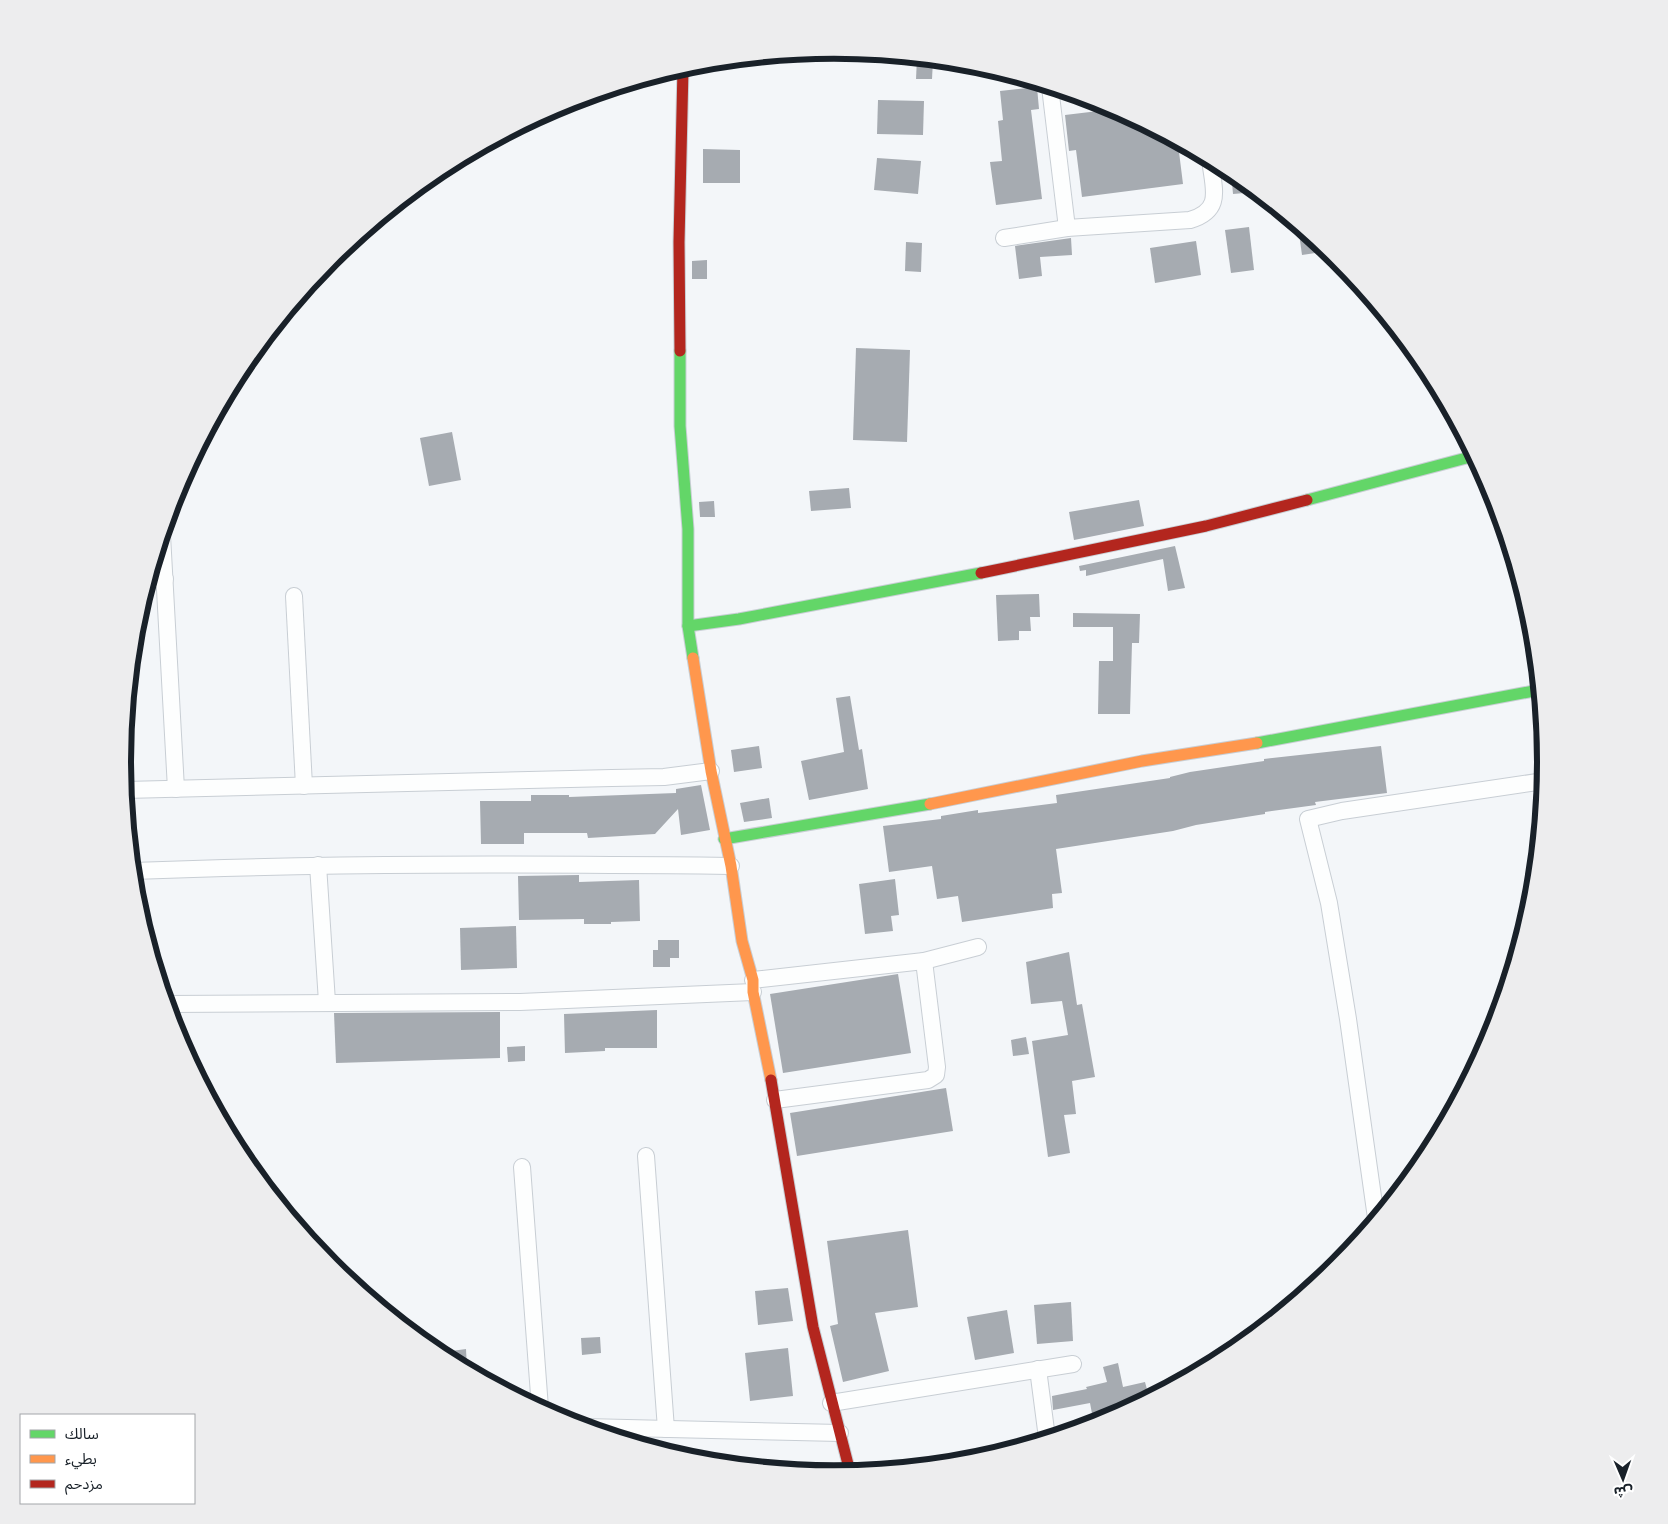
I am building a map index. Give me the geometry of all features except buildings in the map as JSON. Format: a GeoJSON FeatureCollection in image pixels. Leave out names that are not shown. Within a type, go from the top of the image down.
{"type":"FeatureCollection","features":[{"type":"Feature","properties":{"kind":"street"},"geometry":{"type":"LineString","coordinates":[[682,76],[679,242],[680,426],[688,529],[688,626],[711,771],[731,866],[742,941],[753,986],[775,1100],[813,1327],[848,1465]]}},
{"type":"Feature","properties":{"kind":"street"},"geometry":{"type":"LineString","coordinates":[[1051,93],[1067,228]]}},
{"type":"Feature","properties":{"kind":"street"},"geometry":{"type":"LineString","coordinates":[[1004,238],[1067,228],[1190,220],[1203,216],[1212,209],[1215,199],[1211,168]]}},
{"type":"Feature","properties":{"kind":"street"},"geometry":{"type":"LineString","coordinates":[[688,626],[739,620],[928,584],[1206,526],[1468,458]]}},
{"type":"Feature","properties":{"kind":"street"},"geometry":{"type":"LineString","coordinates":[[157,579],[176,789]]}},
{"type":"Feature","properties":{"kind":"street"},"geometry":{"type":"LineString","coordinates":[[294,596],[304,786]]}},
{"type":"Feature","properties":{"kind":"street"},"geometry":{"type":"LineString","coordinates":[[724,839],[878,814],[1132,763],[1291,737],[1533,691]]}},
{"type":"Feature","properties":{"kind":"street"},"geometry":{"type":"LineString","coordinates":[[132,790],[664,777],[711,771]]}},
{"type":"Feature","properties":{"kind":"street"},"geometry":{"type":"LineString","coordinates":[[1375,1211],[1348,1018],[1329,903],[1308,819],[1342,811],[1537,782]]}},
{"type":"Feature","properties":{"kind":"street"},"geometry":{"type":"LineString","coordinates":[[140,871],[456,863],[731,866]]}},
{"type":"Feature","properties":{"kind":"street"},"geometry":{"type":"LineString","coordinates":[[318,866],[327,1002]]}},
{"type":"Feature","properties":{"kind":"street"},"geometry":{"type":"LineString","coordinates":[[174,1004],[520,1002],[753,986],[924,961],[978,947]]}},
{"type":"Feature","properties":{"kind":"street"},"geometry":{"type":"LineString","coordinates":[[775,1100],[928,1080],[936,1075],[938,1066],[924,961]]}},
{"type":"Feature","properties":{"kind":"street"},"geometry":{"type":"LineString","coordinates":[[646,1156],[666,1429]]}},
{"type":"Feature","properties":{"kind":"street"},"geometry":{"type":"LineString","coordinates":[[522,1167],[539,1400]]}},
{"type":"Feature","properties":{"kind":"street"},"geometry":{"type":"LineString","coordinates":[[832,1403],[1073,1364]]}},
{"type":"Feature","properties":{"kind":"street"},"geometry":{"type":"LineString","coordinates":[[1038,1369],[1045,1432]]}},
{"type":"Feature","properties":{"kind":"street"},"geometry":{"type":"LineString","coordinates":[[607,1428],[840,1433]]}},
{"type":"Feature","properties":{"kind":"traffic: fast"},"geometry":{"type":"LineString","coordinates":[[680,351],[680,426],[688,529],[688,626],[693,658]]}},
{"type":"Feature","properties":{"kind":"traffic: fast"},"geometry":{"type":"LineString","coordinates":[[1307,500],[1468,458]]}},
{"type":"Feature","properties":{"kind":"traffic: fast"},"geometry":{"type":"LineString","coordinates":[[688,626],[739,619],[981,573]]}},
{"type":"Feature","properties":{"kind":"traffic: fast"},"geometry":{"type":"LineString","coordinates":[[1257,743],[1533,691]]}},
{"type":"Feature","properties":{"kind":"traffic: fast"},"geometry":{"type":"LineString","coordinates":[[724,839],[930,804]]}},
{"type":"Feature","properties":{"kind":"traffic: slow"},"geometry":{"type":"LineString","coordinates":[[693,658],[711,771],[731,866],[742,941],[753,980],[753,992],[771,1080]]}},
{"type":"Feature","properties":{"kind":"traffic: slow"},"geometry":{"type":"LineString","coordinates":[[930,804],[1142,761],[1257,743]]}},
{"type":"Feature","properties":{"kind":"traffic: jam"},"geometry":{"type":"LineString","coordinates":[[680,351],[679,242],[683,75]]}},
{"type":"Feature","properties":{"kind":"traffic: jam"},"geometry":{"type":"LineString","coordinates":[[981,573],[1206,526],[1307,500]]}},
{"type":"Feature","properties":{"kind":"traffic: jam"},"geometry":{"type":"LineString","coordinates":[[771,1080],[813,1327],[848,1465]]}}]}
